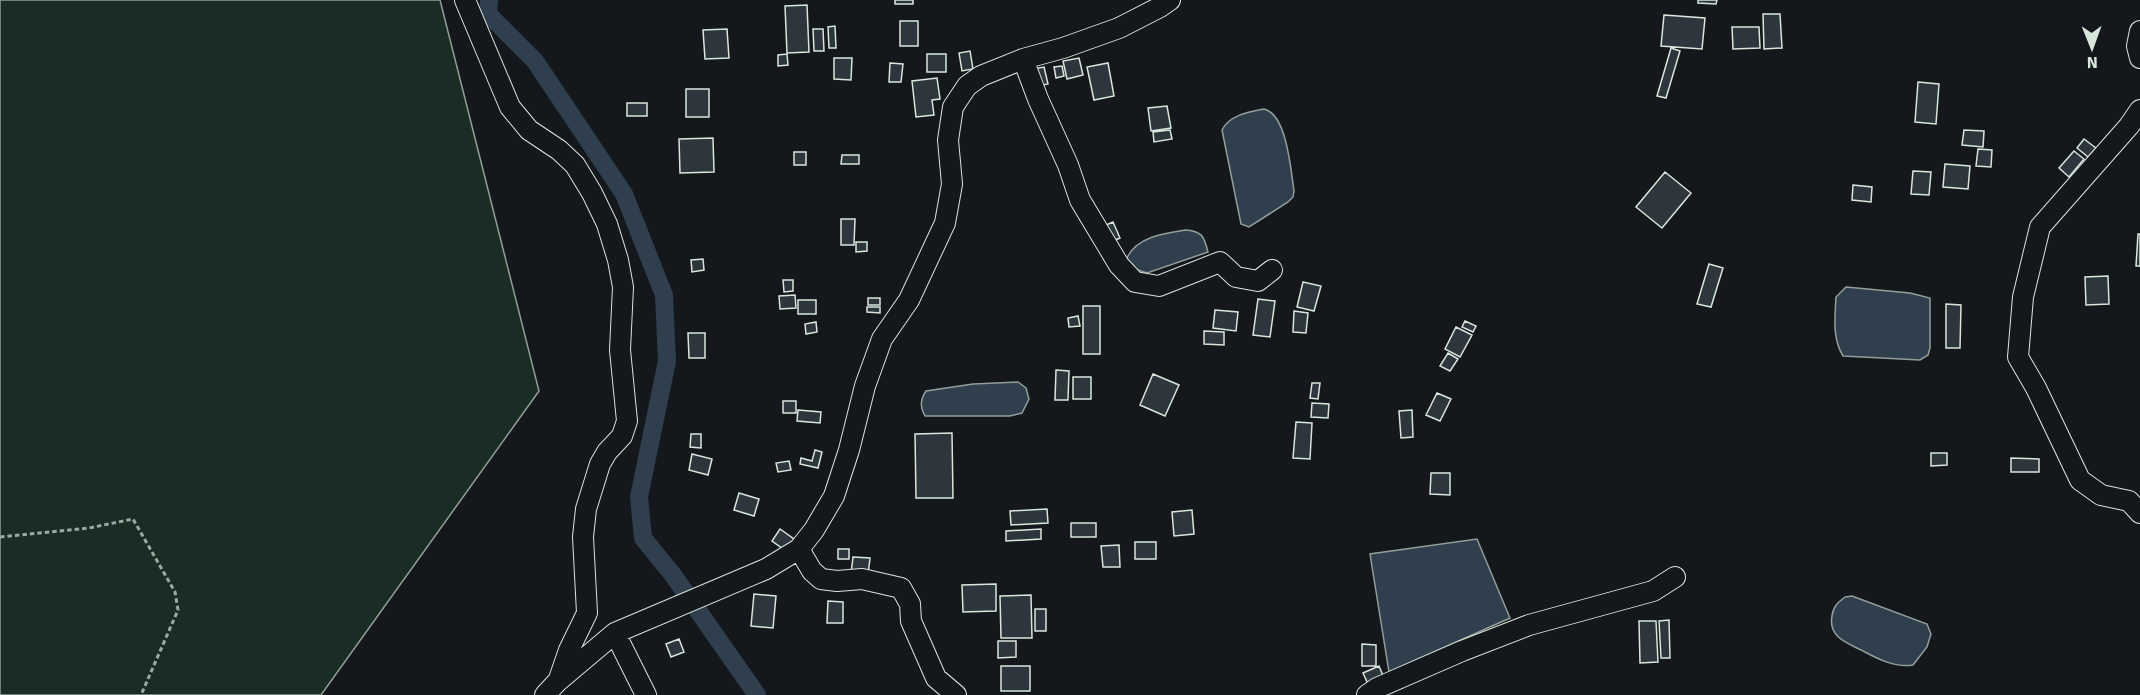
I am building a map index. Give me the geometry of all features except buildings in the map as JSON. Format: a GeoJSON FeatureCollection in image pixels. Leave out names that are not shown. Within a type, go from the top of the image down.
{"type":"FeatureCollection","features":[{"type":"Feature","properties":{"kind":"street"},"geometry":{"type":"LineString","coordinates":[[465,0],[510,107],[529,130],[559,150],[575,165],[592,193],[607,224],[618,260],[623,287],[620,350],[627,421],[622,436],[607,452],[600,464],[586,509],[583,537],[586,614],[552,688]]}},
{"type":"Feature","properties":{"kind":"street"},"geometry":{"type":"LineString","coordinates":[[552,688],[615,633],[766,568],[799,549],[814,530],[834,496],[849,450],[865,386],[882,339],[909,300],[945,223],[952,184],[948,140],[953,107],[966,86],[981,76],[1023,59],[1063,48],[1119,28],[1170,0]]}},
{"type":"Feature","properties":{"kind":"street"},"geometry":{"type":"LineString","coordinates":[[2140,31],[2137,46],[2140,58]]}},
{"type":"Feature","properties":{"kind":"street"},"geometry":{"type":"LineString","coordinates":[[1023,59],[1038,99],[1068,165],[1080,200],[1119,265],[1136,282],[1159,286],[1220,262],[1236,277],[1258,281],[1272,270]]}},
{"type":"Feature","properties":{"kind":"street"},"geometry":{"type":"LineString","coordinates":[[2140,110],[2040,226],[2023,297],[2018,357],[2036,388],[2080,480],[2101,495],[2129,501],[2140,513]]}},
{"type":"Feature","properties":{"kind":"street"},"geometry":{"type":"LineString","coordinates":[[799,549],[812,570],[821,579],[837,581],[862,579],[901,588],[910,604],[911,621],[936,678],[956,695]]}},
{"type":"Feature","properties":{"kind":"street"},"geometry":{"type":"LineString","coordinates":[[1367,695],[1388,683],[1462,651],[1529,625],[1653,591],[1675,577]]}},
{"type":"Feature","properties":{"kind":"street"},"geometry":{"type":"LineString","coordinates":[[615,633],[646,695]]}},
{"type":"Feature","properties":{"kind":"path"},"geometry":{"type":"LineString","coordinates":[[0,537],[89,528],[133,519],[175,592],[178,610],[141,695]]}},
{"type":"Feature","properties":{"kind":"green space"},"geometry":{"type":"Polygon","coordinates":[[[0,0],[440,0],[539,391],[321,695],[0,695],[0,0]]]}},
{"type":"Feature","properties":{"kind":"water"},"geometry":{"type":"Polygon","coordinates":[[[1264,109],[1272,113],[1283,132],[1294,191],[1293,197],[1288,202],[1249,227],[1241,224],[1222,130],[1234,118],[1264,109]]]}},
{"type":"Feature","properties":{"kind":"water"},"geometry":{"type":"Polygon","coordinates":[[[1185,230],[1199,233],[1208,252],[1147,273],[1132,268],[1127,258],[1137,245],[1152,237],[1185,230]]]}},
{"type":"Feature","properties":{"kind":"water"},"geometry":{"type":"Polygon","coordinates":[[[1846,287],[1910,293],[1930,298],[1928,355],[1920,360],[1843,356],[1837,342],[1835,312],[1836,297],[1846,287]]]}},
{"type":"Feature","properties":{"kind":"water"},"geometry":{"type":"Polygon","coordinates":[[[1018,382],[1026,388],[1029,399],[1022,413],[1010,416],[925,416],[922,410],[921,404],[926,391],[973,384],[1018,382]]]}},
{"type":"Feature","properties":{"kind":"water"},"geometry":{"type":"Polygon","coordinates":[[[1477,539],[1510,618],[1389,672],[1370,554],[1477,539]]]}},
{"type":"Feature","properties":{"kind":"water"},"geometry":{"type":"Polygon","coordinates":[[[1852,596],[1927,624],[1931,634],[1927,647],[1913,665],[1893,664],[1881,660],[1845,642],[1836,634],[1832,623],[1833,610],[1842,599],[1852,596]]]}},
{"type":"Feature","properties":{"kind":"waterway"},"geometry":{"type":"LineString","coordinates":[[489,0],[488,14],[535,61],[624,194],[664,295],[667,361],[639,497],[643,538],[673,575],[757,695]]}}]}
